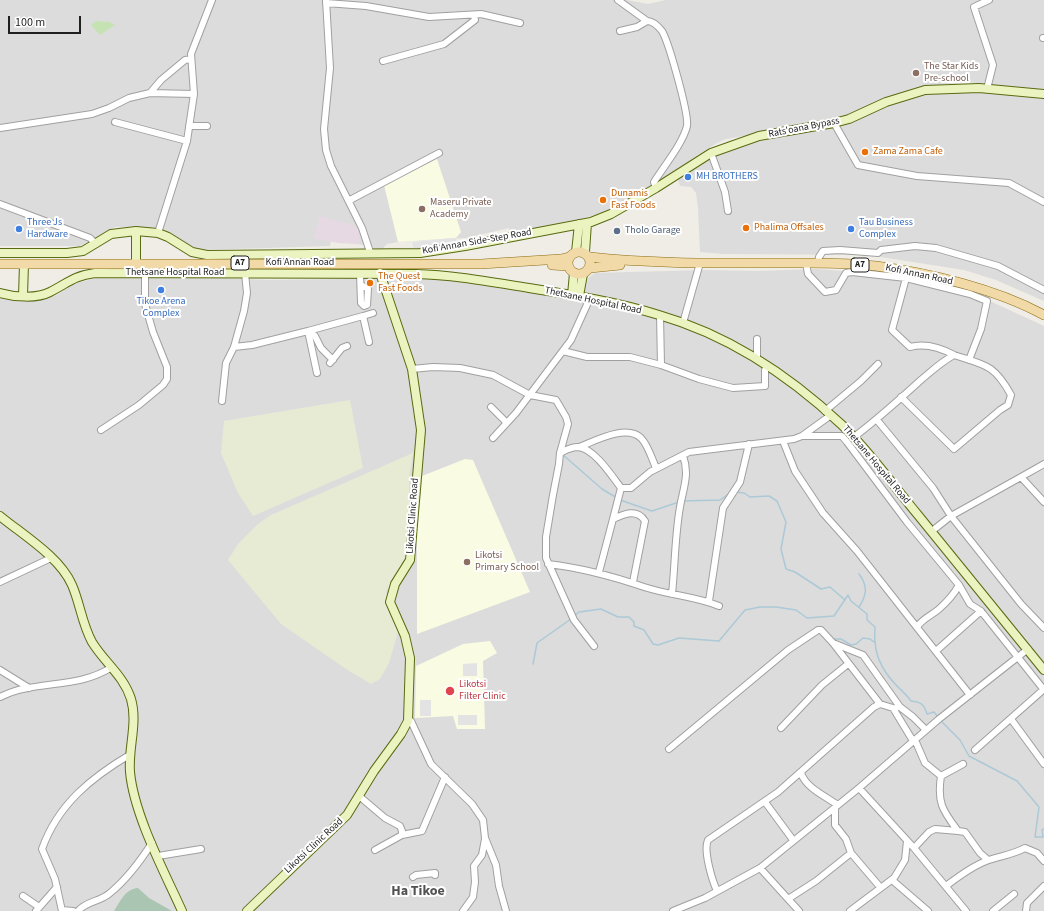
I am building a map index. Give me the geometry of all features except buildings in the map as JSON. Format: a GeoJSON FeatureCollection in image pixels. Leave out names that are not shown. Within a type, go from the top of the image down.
{"type":"FeatureCollection","features":[{"type":"Feature","properties":{"kind":"main road","name":"Kofi Annan Road"},"geometry":{"type":"LineString","coordinates":[[0,264],[480,264],[494,266],[579,262],[818,263],[876,266],[962,284],[1016,301],[1044,315]]}},
{"type":"Feature","properties":{"kind":"street"},"geometry":{"type":"LineString","coordinates":[[158,233],[187,141],[194,94],[191,54],[212,0]]}},
{"type":"Feature","properties":{"kind":"street"},"geometry":{"type":"LineString","coordinates":[[618,0],[647,21],[655,23],[661,30],[667,44],[685,110],[687,125],[678,144],[654,182],[656,188]]}},
{"type":"Feature","properties":{"kind":"street"},"geometry":{"type":"LineString","coordinates":[[987,89],[992,65],[974,7],[990,0]]}},
{"type":"Feature","properties":{"kind":"street"},"geometry":{"type":"LineString","coordinates":[[370,252],[350,200],[331,166],[324,144],[330,68],[326,1],[366,6],[428,17],[482,14],[520,23]]}},
{"type":"Feature","properties":{"kind":"street"},"geometry":{"type":"LineString","coordinates":[[383,61],[444,44],[475,20],[474,15]]}},
{"type":"Feature","properties":{"kind":"street"},"geometry":{"type":"LineString","coordinates":[[620,31],[637,27],[647,21]]}},
{"type":"Feature","properties":{"kind":"street"},"geometry":{"type":"LineString","coordinates":[[150,93],[161,80],[185,60],[191,60]]}},
{"type":"Feature","properties":{"kind":"street","name":"Rats'oana Bypass"},"geometry":{"type":"LineString","coordinates":[[583,224],[611,214],[656,188],[711,153],[759,136],[834,124],[849,119],[886,102],[925,90],[962,88],[1044,94]]}},
{"type":"Feature","properties":{"kind":"street"},"geometry":{"type":"LineString","coordinates":[[0,128],[92,114],[129,98],[150,93],[194,94]]}},
{"type":"Feature","properties":{"kind":"street"},"geometry":{"type":"LineString","coordinates":[[115,122],[187,141]]}},
{"type":"Feature","properties":{"kind":"street"},"geometry":{"type":"LineString","coordinates":[[834,124],[858,165],[917,176],[1009,183],[1044,202]]}},
{"type":"Feature","properties":{"kind":"street"},"geometry":{"type":"LineString","coordinates":[[189,126],[207,126]]}},
{"type":"Feature","properties":{"kind":"street"},"geometry":{"type":"LineString","coordinates":[[350,200],[439,152]]}},
{"type":"Feature","properties":{"kind":"street"},"geometry":{"type":"LineString","coordinates":[[711,153],[725,192],[728,211]]}},
{"type":"Feature","properties":{"kind":"street"},"geometry":{"type":"LineString","coordinates":[[0,204],[90,238],[96,244]]}},
{"type":"Feature","properties":{"kind":"street"},"geometry":{"type":"LineString","coordinates":[[576,296],[583,224]]}},
{"type":"Feature","properties":{"kind":"street","name":"Kofi Annan Side-Step Road"},"geometry":{"type":"LineString","coordinates":[[0,253],[67,253],[83,251],[111,234],[136,230],[158,233],[168,237],[192,252],[207,254],[370,252],[420,253],[583,224]]}},
{"type":"Feature","properties":{"kind":"street"},"geometry":{"type":"LineString","coordinates":[[136,230],[136,263]]}},
{"type":"Feature","properties":{"kind":"street"},"geometry":{"type":"LineString","coordinates":[[818,263],[819,256],[823,251],[840,250],[878,253],[881,250],[915,246],[936,248],[998,266],[1044,290]]}},
{"type":"Feature","properties":{"kind":"street"},"geometry":{"type":"LineString","coordinates":[[683,323],[700,263]]}},
{"type":"Feature","properties":{"kind":"street"},"geometry":{"type":"LineString","coordinates":[[806,263],[808,274],[825,292],[836,290],[846,273],[852,272],[906,278],[970,294],[987,302],[981,329],[969,360]]}},
{"type":"Feature","properties":{"kind":"street"},"geometry":{"type":"LineString","coordinates":[[23,296],[24,264]]}},
{"type":"Feature","properties":{"kind":"street"},"geometry":{"type":"LineString","coordinates":[[101,430],[139,405],[167,380],[167,367],[153,332],[145,304],[145,273]]}},
{"type":"Feature","properties":{"kind":"street","name":"Thetsane Hospital Road"},"geometry":{"type":"LineString","coordinates":[[0,293],[38,296],[49,293],[73,278],[82,275],[145,273],[380,273],[453,275],[590,298],[660,315],[683,323],[727,342],[768,366],[828,413],[854,437],[1044,670]]}},
{"type":"Feature","properties":{"kind":"street"},"geometry":{"type":"LineString","coordinates":[[222,401],[226,363],[234,347],[247,294],[245,273]]}},
{"type":"Feature","properties":{"kind":"street"},"geometry":{"type":"LineString","coordinates":[[360,273],[361,286]]}},
{"type":"Feature","properties":{"kind":"street","name":"Likotsi Clinic Road"},"geometry":{"type":"LineString","coordinates":[[246,911],[336,828],[347,815],[374,771],[401,734],[408,721],[410,658],[405,636],[390,602],[395,584],[410,560],[413,539],[421,430],[412,369],[380,273]]}},
{"type":"Feature","properties":{"kind":"street"},"geometry":{"type":"LineString","coordinates":[[902,397],[954,448],[1008,405],[1010,400],[1010,395],[1001,378],[988,366],[954,355],[945,350],[926,345],[910,347],[892,330],[906,278]]}},
{"type":"Feature","properties":{"kind":"street"},"geometry":{"type":"LineString","coordinates":[[493,438],[530,395],[537,383],[571,340],[590,298]]}},
{"type":"Feature","properties":{"kind":"street"},"geometry":{"type":"LineString","coordinates":[[234,347],[252,345],[372,313]]}},
{"type":"Feature","properties":{"kind":"street"},"geometry":{"type":"LineString","coordinates":[[660,315],[661,365]]}},
{"type":"Feature","properties":{"kind":"street"},"geometry":{"type":"LineString","coordinates":[[363,316],[369,342]]}},
{"type":"Feature","properties":{"kind":"street"},"geometry":{"type":"LineString","coordinates":[[308,331],[315,336],[320,348],[331,362],[342,348],[347,346]]}},
{"type":"Feature","properties":{"kind":"street"},"geometry":{"type":"LineString","coordinates":[[308,331],[317,373]]}},
{"type":"Feature","properties":{"kind":"street"},"geometry":{"type":"LineString","coordinates":[[757,339],[757,359]]}},
{"type":"Feature","properties":{"kind":"street"},"geometry":{"type":"LineString","coordinates":[[563,351],[587,357],[630,358],[661,365],[699,379],[733,388],[765,386],[766,370],[768,366]]}},
{"type":"Feature","properties":{"kind":"street"},"geometry":{"type":"LineString","coordinates":[[854,437],[877,420],[942,361],[954,355]]}},
{"type":"Feature","properties":{"kind":"street"},"geometry":{"type":"LineString","coordinates":[[621,488],[631,488],[656,468],[700,450],[794,440],[802,436],[828,413],[878,364]]}},
{"type":"Feature","properties":{"kind":"street"},"geometry":{"type":"LineString","coordinates":[[412,369],[433,367],[460,368],[493,375],[530,395],[556,400],[566,417],[568,424],[560,453],[546,537],[548,564],[574,620],[594,646]]}},
{"type":"Feature","properties":{"kind":"street"},"geometry":{"type":"LineString","coordinates":[[491,407],[506,422]]}},
{"type":"Feature","properties":{"kind":"street"},"geometry":{"type":"LineString","coordinates":[[877,420],[933,488],[951,516],[1021,604],[1044,628]]}},
{"type":"Feature","properties":{"kind":"street"},"geometry":{"type":"LineString","coordinates":[[560,453],[571,448],[580,447],[611,433],[634,434],[640,437],[645,444],[656,468]]}},
{"type":"Feature","properties":{"kind":"street"},"geometry":{"type":"LineString","coordinates":[[802,436],[842,436],[907,522],[959,585],[970,604],[981,611],[1018,656],[1043,690],[975,750]]}},
{"type":"Feature","properties":{"kind":"street"},"geometry":{"type":"LineString","coordinates":[[783,440],[795,471],[823,513],[917,627],[970,695]]}},
{"type":"Feature","properties":{"kind":"street"},"geometry":{"type":"LineString","coordinates":[[709,602],[723,508],[740,482],[749,444]]}},
{"type":"Feature","properties":{"kind":"street"},"geometry":{"type":"LineString","coordinates":[[580,447],[598,458],[621,488]]}},
{"type":"Feature","properties":{"kind":"street"},"geometry":{"type":"LineString","coordinates":[[672,594],[680,507],[686,487],[686,471],[683,456]]}},
{"type":"Feature","properties":{"kind":"street"},"geometry":{"type":"LineString","coordinates":[[932,531],[951,516],[1044,464]]}},
{"type":"Feature","properties":{"kind":"street"},"geometry":{"type":"LineString","coordinates":[[1021,477],[1044,502]]}},
{"type":"Feature","properties":{"kind":"street"},"geometry":{"type":"LineString","coordinates":[[600,572],[621,488]]}},
{"type":"Feature","properties":{"kind":"street"},"geometry":{"type":"LineString","coordinates":[[613,519],[630,512],[641,516],[645,521],[633,582]]}},
{"type":"Feature","properties":{"kind":"street"},"geometry":{"type":"LineString","coordinates":[[0,516],[51,558],[65,573],[72,585],[89,636],[98,651],[124,684],[131,700],[134,722],[130,772],[137,805],[182,911]]}},
{"type":"Feature","properties":{"kind":"street"},"geometry":{"type":"LineString","coordinates":[[0,582],[51,558]]}},
{"type":"Feature","properties":{"kind":"street"},"geometry":{"type":"LineString","coordinates":[[548,564],[600,572],[644,587],[709,602],[719,606]]}},
{"type":"Feature","properties":{"kind":"street"},"geometry":{"type":"LineString","coordinates":[[917,627],[921,621],[938,610],[952,597],[959,585]]}},
{"type":"Feature","properties":{"kind":"street"},"geometry":{"type":"LineString","coordinates":[[936,651],[981,611]]}},
{"type":"Feature","properties":{"kind":"street"},"geometry":{"type":"LineString","coordinates":[[669,749],[811,633],[821,630],[833,643],[880,704],[892,708],[900,707]]}},
{"type":"Feature","properties":{"kind":"street"},"geometry":{"type":"LineString","coordinates":[[833,643],[863,655],[900,707],[926,730]]}},
{"type":"Feature","properties":{"kind":"street"},"geometry":{"type":"LineString","coordinates":[[673,911],[705,898],[717,890],[760,868],[859,788],[926,730],[1028,649]]}},
{"type":"Feature","properties":{"kind":"street"},"geometry":{"type":"LineString","coordinates":[[780,728],[822,686],[848,664]]}},
{"type":"Feature","properties":{"kind":"street"},"geometry":{"type":"LineString","coordinates":[[0,697],[29,688],[80,680],[99,675],[112,667]]}},
{"type":"Feature","properties":{"kind":"street"},"geometry":{"type":"LineString","coordinates":[[0,670],[29,688]]}},
{"type":"Feature","properties":{"kind":"street"},"geometry":{"type":"LineString","coordinates":[[717,890],[712,881],[706,848],[708,840],[765,802],[801,773],[849,728],[880,704]]}},
{"type":"Feature","properties":{"kind":"street"},"geometry":{"type":"LineString","coordinates":[[892,708],[914,740],[925,763],[941,776]]}},
{"type":"Feature","properties":{"kind":"street"},"geometry":{"type":"LineString","coordinates":[[1011,719],[1044,764]]}},
{"type":"Feature","properties":{"kind":"street"},"geometry":{"type":"LineString","coordinates":[[408,721],[411,721],[431,764],[472,804],[483,820],[485,838],[496,865],[499,886],[506,911]]}},
{"type":"Feature","properties":{"kind":"street"},"geometry":{"type":"LineString","coordinates":[[73,911],[62,910],[57,887],[42,849],[46,838],[61,814],[80,789],[105,770],[131,754]]}},
{"type":"Feature","properties":{"kind":"street"},"geometry":{"type":"LineString","coordinates":[[941,776],[963,764]]}},
{"type":"Feature","properties":{"kind":"street"},"geometry":{"type":"LineString","coordinates":[[801,773],[803,779],[811,787],[836,806]]}},
{"type":"Feature","properties":{"kind":"street"},"geometry":{"type":"LineString","coordinates":[[941,776],[939,792],[940,803],[958,831]]}},
{"type":"Feature","properties":{"kind":"street"},"geometry":{"type":"LineString","coordinates":[[375,850],[402,835],[422,831],[445,777]]}},
{"type":"Feature","properties":{"kind":"street"},"geometry":{"type":"LineString","coordinates":[[859,788],[914,848],[966,911]]}},
{"type":"Feature","properties":{"kind":"street"},"geometry":{"type":"LineString","coordinates":[[359,796],[386,818],[400,826],[402,835]]}},
{"type":"Feature","properties":{"kind":"street"},"geometry":{"type":"LineString","coordinates":[[765,802],[793,840]]}},
{"type":"Feature","properties":{"kind":"street"},"geometry":{"type":"LineString","coordinates":[[836,806],[835,825],[846,839],[851,854],[880,887]]}},
{"type":"Feature","properties":{"kind":"street"},"geometry":{"type":"LineString","coordinates":[[914,848],[929,832],[936,829],[965,832],[980,853],[988,860]]}},
{"type":"Feature","properties":{"kind":"street"},"geometry":{"type":"LineString","coordinates":[[463,911],[473,897],[475,882],[474,866],[482,855],[485,838]]}},
{"type":"Feature","properties":{"kind":"street"},"geometry":{"type":"LineString","coordinates":[[850,911],[880,887],[892,880],[905,860],[907,841]]}},
{"type":"Feature","properties":{"kind":"street"},"geometry":{"type":"LineString","coordinates":[[78,911],[82,905],[99,900],[110,894],[138,862],[152,843]]}},
{"type":"Feature","properties":{"kind":"street"},"geometry":{"type":"LineString","coordinates":[[946,886],[968,869],[988,860],[1012,855],[1025,848],[1037,853],[1044,861]]}},
{"type":"Feature","properties":{"kind":"street"},"geometry":{"type":"LineString","coordinates":[[158,856],[201,849]]}},
{"type":"Feature","properties":{"kind":"street"},"geometry":{"type":"LineString","coordinates":[[788,899],[816,882],[851,854]]}},
{"type":"Feature","properties":{"kind":"street"},"geometry":{"type":"LineString","coordinates":[[760,868],[799,911]]}},
{"type":"Feature","properties":{"kind":"street"},"geometry":{"type":"LineString","coordinates":[[413,877],[416,875],[435,873],[435,875]]}},
{"type":"Feature","properties":{"kind":"street"},"geometry":{"type":"LineString","coordinates":[[892,880],[928,911]]}},
{"type":"Feature","properties":{"kind":"street"},"geometry":{"type":"LineString","coordinates":[[1026,911],[1027,903],[1044,886]]}},
{"type":"Feature","properties":{"kind":"street"},"geometry":{"type":"LineString","coordinates":[[23,896],[38,909],[57,887]]}},
{"type":"Feature","properties":{"kind":"street"},"geometry":{"type":"LineString","coordinates":[[993,911],[1014,894]]}},
{"type":"Feature","properties":{"kind":"shaded area"},"geometry":{"type":"Polygon","coordinates":[[[0,0],[627,0],[648,4],[666,0],[1044,0],[1044,90],[967,82],[917,88],[892,96],[850,115],[808,125],[726,139],[715,144],[657,182],[605,212],[567,223],[510,233],[509,228],[466,238],[398,242],[387,244],[382,249],[376,250],[372,246],[331,241],[330,246],[203,250],[192,248],[164,230],[153,227],[115,227],[80,246],[0,246],[0,0]]]}},
{"type":"Feature","properties":{"kind":"shaded area"},"geometry":{"type":"Polygon","coordinates":[[[970,90],[1044,97],[1044,301],[996,280],[964,270],[868,255],[723,254],[700,252],[696,193],[691,187],[680,186],[678,179],[705,162],[720,154],[757,141],[843,125],[909,97],[970,90]]]}},
{"type":"Feature","properties":{"kind":"shaded area","name":"Maseru Private Academy"},"geometry":{"type":"Polygon","coordinates":[[[437,159],[461,232],[456,238],[398,242],[384,185],[437,159]]]}},
{"type":"Feature","properties":{"kind":"shaded area"},"geometry":{"type":"Polygon","coordinates":[[[320,216],[358,227],[360,244],[338,243],[314,238],[320,216]]]}},
{"type":"Feature","properties":{"kind":"shaded area"},"geometry":{"type":"Polygon","coordinates":[[[456,238],[457,245],[414,250],[412,242],[456,238]]]}},
{"type":"Feature","properties":{"kind":"shaded area"},"geometry":{"type":"Polygon","coordinates":[[[817,269],[894,275],[979,296],[1044,326],[1044,911],[0,911],[0,299],[38,300],[57,295],[73,284],[96,278],[189,277],[269,280],[423,278],[502,286],[582,303],[588,278],[595,273],[817,269]]]}},
{"type":"Feature","properties":{"kind":"shaded area"},"geometry":{"type":"Polygon","coordinates":[[[350,400],[363,468],[253,516],[238,493],[221,453],[224,421],[350,400]]]}},
{"type":"Feature","properties":{"kind":"shaded area"},"geometry":{"type":"Polygon","coordinates":[[[413,453],[409,479],[410,543],[406,560],[399,575],[386,591],[389,607],[400,625],[389,663],[380,679],[371,684],[346,669],[281,624],[228,560],[238,544],[258,524],[271,515],[413,453]]]}},
{"type":"Feature","properties":{"kind":"shaded area","name":"Likotsi Primary School"},"geometry":{"type":"Polygon","coordinates":[[[465,459],[473,460],[530,592],[417,634],[417,533],[422,476],[465,459]]]}},
{"type":"Feature","properties":{"kind":"shaded area","name":"Likotsi Filter Clinic"},"geometry":{"type":"Polygon","coordinates":[[[490,641],[497,653],[483,661],[485,729],[457,729],[453,716],[415,718],[416,666],[463,644],[490,641]]]}},
{"type":"Feature","properties":{"kind":"shaded area"},"geometry":{"type":"Polygon","coordinates":[[[477,663],[477,676],[463,676],[463,664],[477,663]]]}},
{"type":"Feature","properties":{"kind":"shaded area"},"geometry":{"type":"Polygon","coordinates":[[[420,700],[431,700],[431,716],[420,716],[420,700]]]}},
{"type":"Feature","properties":{"kind":"shaded area"},"geometry":{"type":"Polygon","coordinates":[[[458,715],[477,715],[477,725],[458,725],[458,715]]]}},
{"type":"Feature","properties":{"kind":"shaded area"},"geometry":{"type":"Polygon","coordinates":[[[138,888],[149,898],[172,911],[114,911],[126,893],[138,888]]]}},
{"type":"Feature","properties":{"kind":"green space"},"geometry":{"type":"Polygon","coordinates":[[[96,21],[109,22],[115,25],[100,35],[91,25],[96,21]]]}},
{"type":"Feature","properties":{"kind":"waterway"},"geometry":{"type":"LineString","coordinates":[[562,454],[602,489],[617,498]]}},
{"type":"Feature","properties":{"kind":"waterway"},"geometry":{"type":"LineString","coordinates":[[736,492],[744,493],[750,497],[769,496],[777,501],[786,522],[781,549],[786,569],[795,572],[821,589],[830,587],[845,600]]}},
{"type":"Feature","properties":{"kind":"waterway"},"geometry":{"type":"LineString","coordinates":[[682,501],[720,500],[730,493]]}},
{"type":"Feature","properties":{"kind":"waterway"},"geometry":{"type":"LineString","coordinates":[[620,500],[652,511],[679,502]]}},
{"type":"Feature","properties":{"kind":"waterway"},"geometry":{"type":"LineString","coordinates":[[859,574],[865,587],[864,598],[859,607]]}},
{"type":"Feature","properties":{"kind":"waterway"},"geometry":{"type":"LineString","coordinates":[[574,616],[579,612],[601,609],[618,617],[629,617],[634,622],[634,626],[644,630],[653,644],[658,645],[679,638],[719,641],[745,610],[760,607],[776,607],[796,610],[807,618],[834,616],[848,595],[851,601],[867,614],[867,620],[875,627],[875,644],[879,660],[887,674],[911,701],[922,704],[927,714],[934,712],[938,717]]}},
{"type":"Feature","properties":{"kind":"waterway"},"geometry":{"type":"LineString","coordinates":[[533,664],[537,643],[571,619]]}},
{"type":"Feature","properties":{"kind":"waterway"},"geometry":{"type":"LineString","coordinates":[[833,639],[841,639],[851,645],[856,644],[863,638],[870,639],[874,642]]}},
{"type":"Feature","properties":{"kind":"waterway"},"geometry":{"type":"LineString","coordinates":[[940,720],[960,740],[969,756],[1017,781],[1039,807],[1035,837],[1043,837],[1042,830],[1044,829]]}},
{"type":"Feature","properties":{"kind":"place","name":"The Star Kids Pre-school"},"geometry":{"type":"Point","coordinates":[916,73]}},
{"type":"Feature","properties":{"kind":"place","name":"Zama Zama Cafe"},"geometry":{"type":"Point","coordinates":[865,152]}},
{"type":"Feature","properties":{"kind":"place","name":"MH BROTHERS"},"geometry":{"type":"Point","coordinates":[688,177]}},
{"type":"Feature","properties":{"kind":"place","name":"Dunamis Fast Foods"},"geometry":{"type":"Point","coordinates":[603,200]}},
{"type":"Feature","properties":{"kind":"place","name":"Maseru Private Academy"},"geometry":{"type":"Point","coordinates":[422,209]}},
{"type":"Feature","properties":{"kind":"place","name":"Phalima Offsales"},"geometry":{"type":"Point","coordinates":[746,228]}},
{"type":"Feature","properties":{"kind":"place","name":"Three Js Hardware"},"geometry":{"type":"Point","coordinates":[19,229]}},
{"type":"Feature","properties":{"kind":"place","name":"Tau Business Complex"},"geometry":{"type":"Point","coordinates":[851,229]}},
{"type":"Feature","properties":{"kind":"place","name":"Tholo Garage"},"geometry":{"type":"Point","coordinates":[617,231]}},
{"type":"Feature","properties":{"kind":"place","name":"The Quest Fast Foods"},"geometry":{"type":"Point","coordinates":[370,283]}},
{"type":"Feature","properties":{"kind":"place","name":"Tikoe Arena Complex"},"geometry":{"type":"Point","coordinates":[161,290]}},
{"type":"Feature","properties":{"kind":"place","name":"Likotsi Primary School"},"geometry":{"type":"Point","coordinates":[467,562]}},
{"type":"Feature","properties":{"kind":"place","name":"Likotsi Filter Clinic"},"geometry":{"type":"Point","coordinates":[450,691]}},
{"type":"Feature","properties":{"kind":"district","name":"Ha Tikoe"},"geometry":{"type":"Point","coordinates":[418,892]}}]}
